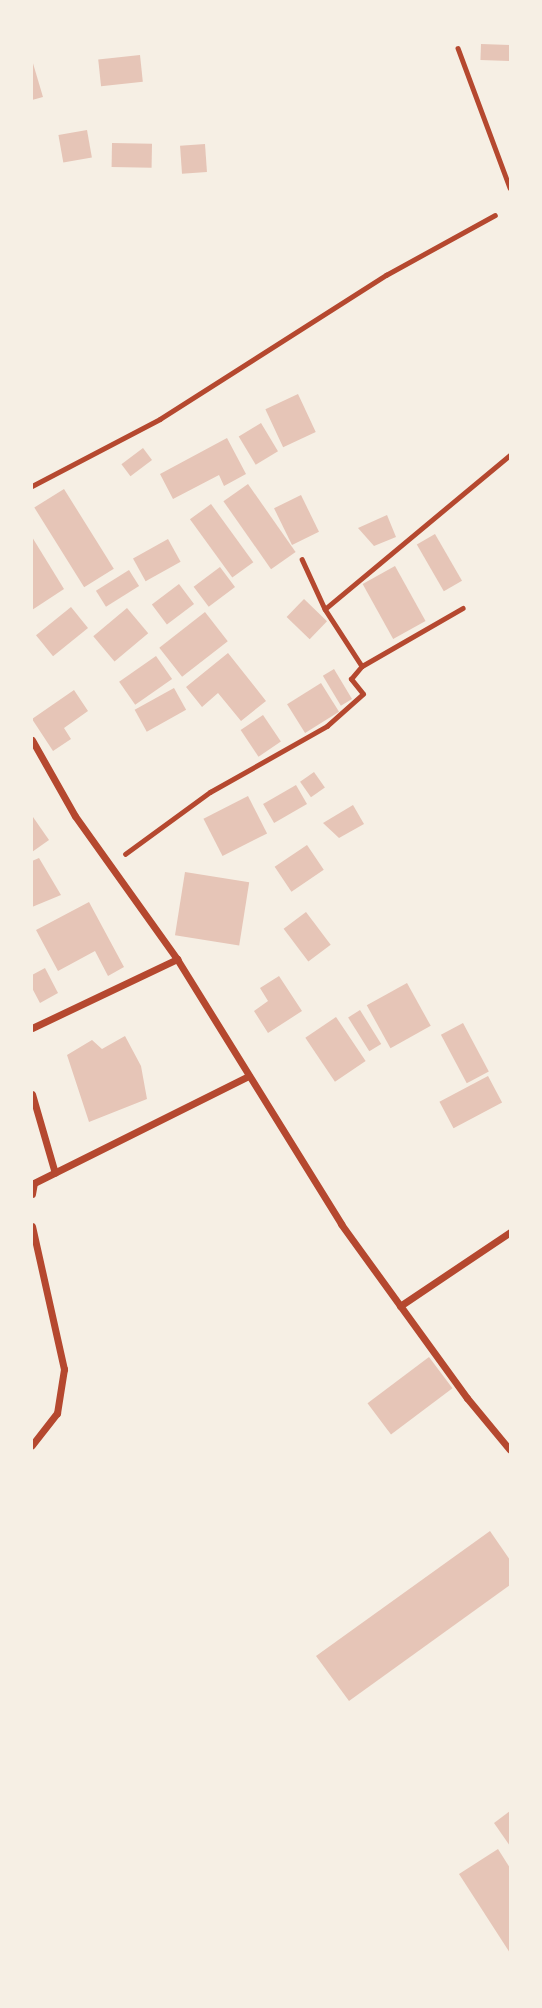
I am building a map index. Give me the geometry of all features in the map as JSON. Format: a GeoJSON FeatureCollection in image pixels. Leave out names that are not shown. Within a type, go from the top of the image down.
{"type":"FeatureCollection","features":[{"type":"Feature","properties":{"kind":"street"},"geometry":{"type":"LineString","coordinates":[[32,740],[75,816],[177,959],[341,1224],[510,1450]]}},
{"type":"Feature","properties":{"kind":"street"},"geometry":{"type":"LineString","coordinates":[[32,1028],[177,959]]}},
{"type":"Feature","properties":{"kind":"street"},"geometry":{"type":"LineString","coordinates":[[32,1194],[34,1183],[248,1076]]}},
{"type":"Feature","properties":{"kind":"street"},"geometry":{"type":"LineString","coordinates":[[32,1094],[55,1173]]}},
{"type":"Feature","properties":{"kind":"street"},"geometry":{"type":"LineString","coordinates":[[32,1226],[64,1369],[57,1413],[32,1445]]}},
{"type":"Feature","properties":{"kind":"street"},"geometry":{"type":"LineString","coordinates":[[400,1306],[510,1232]]}},
{"type":"Feature","properties":{"kind":"path"},"geometry":{"type":"LineString","coordinates":[[458,48],[510,188]]}},
{"type":"Feature","properties":{"kind":"path"},"geometry":{"type":"LineString","coordinates":[[32,486],[160,419],[386,275],[495,215]]}},
{"type":"Feature","properties":{"kind":"path"},"geometry":{"type":"LineString","coordinates":[[325,609],[381,567],[455,497],[510,455]]}},
{"type":"Feature","properties":{"kind":"path"},"geometry":{"type":"LineString","coordinates":[[302,559],[325,609],[362,666]]}},
{"type":"Feature","properties":{"kind":"path"},"geometry":{"type":"LineString","coordinates":[[110,865],[210,792],[327,726],[363,694],[351,679],[362,666],[463,608]]}},
{"type":"Feature","properties":{"kind":"building"},"geometry":{"type":"Polygon","coordinates":[[[481,44],[510,45],[509,61],[480,60],[481,44]]]}},
{"type":"Feature","properties":{"kind":"building"},"geometry":{"type":"Polygon","coordinates":[[[140,55],[143,82],[101,86],[98,59],[140,55]]]}},
{"type":"Feature","properties":{"kind":"building"},"geometry":{"type":"Polygon","coordinates":[[[32,60],[43,97],[32,100],[32,60]]]}},
{"type":"Feature","properties":{"kind":"building"},"geometry":{"type":"Polygon","coordinates":[[[87,130],[92,158],[63,163],[58,135],[87,130]]]}},
{"type":"Feature","properties":{"kind":"building"},"geometry":{"type":"Polygon","coordinates":[[[112,143],[152,144],[152,168],[112,167],[112,143]]]}},
{"type":"Feature","properties":{"kind":"building"},"geometry":{"type":"Polygon","coordinates":[[[205,144],[207,172],[182,174],[180,146],[205,144]]]}},
{"type":"Feature","properties":{"kind":"building"},"geometry":{"type":"Polygon","coordinates":[[[298,394],[316,432],[283,447],[265,409],[298,394]]]}},
{"type":"Feature","properties":{"kind":"building"},"geometry":{"type":"Polygon","coordinates":[[[261,423],[278,451],[256,465],[239,436],[261,423]]]}},
{"type":"Feature","properties":{"kind":"building"},"geometry":{"type":"Polygon","coordinates":[[[227,438],[246,474],[224,486],[219,475],[173,499],[160,474],[227,438]]]}},
{"type":"Feature","properties":{"kind":"building"},"geometry":{"type":"Polygon","coordinates":[[[143,448],[152,460],[130,476],[121,464],[143,448]]]}},
{"type":"Feature","properties":{"kind":"building"},"geometry":{"type":"Polygon","coordinates":[[[248,484],[296,552],[271,569],[223,501],[248,484]]]}},
{"type":"Feature","properties":{"kind":"building"},"geometry":{"type":"Polygon","coordinates":[[[64,489],[114,569],[84,587],[34,508],[64,489]]]}},
{"type":"Feature","properties":{"kind":"building"},"geometry":{"type":"Polygon","coordinates":[[[301,495],[319,532],[292,545],[274,508],[301,495]]]}},
{"type":"Feature","properties":{"kind":"building"},"geometry":{"type":"Polygon","coordinates":[[[211,504],[253,562],[232,578],[190,519],[211,504]]]}},
{"type":"Feature","properties":{"kind":"building"},"geometry":{"type":"Polygon","coordinates":[[[387,515],[396,537],[374,546],[358,528],[387,515]]]}},
{"type":"Feature","properties":{"kind":"building"},"geometry":{"type":"Polygon","coordinates":[[[435,534],[462,581],[444,591],[417,544],[435,534]]]}},
{"type":"Feature","properties":{"kind":"building"},"geometry":{"type":"Polygon","coordinates":[[[32,537],[64,589],[32,610],[32,537]]]}},
{"type":"Feature","properties":{"kind":"building"},"geometry":{"type":"Polygon","coordinates":[[[168,539],[181,562],[146,581],[133,558],[168,539]]]}},
{"type":"Feature","properties":{"kind":"building"},"geometry":{"type":"Polygon","coordinates":[[[395,566],[426,621],[393,639],[363,584],[395,566]]]}},
{"type":"Feature","properties":{"kind":"building"},"geometry":{"type":"Polygon","coordinates":[[[220,567],[235,587],[209,607],[194,587],[220,567]]]}},
{"type":"Feature","properties":{"kind":"building"},"geometry":{"type":"Polygon","coordinates":[[[129,570],[139,586],[106,607],[96,591],[129,570]]]}},
{"type":"Feature","properties":{"kind":"building"},"geometry":{"type":"Polygon","coordinates":[[[179,584],[194,604],[167,624],[152,604],[179,584]]]}},
{"type":"Feature","properties":{"kind":"building"},"geometry":{"type":"Polygon","coordinates":[[[304,599],[327,621],[310,639],[287,617],[304,599]]]}},
{"type":"Feature","properties":{"kind":"building"},"geometry":{"type":"Polygon","coordinates":[[[71,607],[88,628],[53,656],[36,635],[71,607]]]}},
{"type":"Feature","properties":{"kind":"building"},"geometry":{"type":"Polygon","coordinates":[[[127,608],[148,633],[115,662],[93,636],[127,608]]]}},
{"type":"Feature","properties":{"kind":"building"},"geometry":{"type":"Polygon","coordinates":[[[205,612],[228,641],[182,677],[159,648],[205,612]]]}},
{"type":"Feature","properties":{"kind":"building"},"geometry":{"type":"Polygon","coordinates":[[[228,653],[266,701],[241,721],[218,693],[202,707],[186,687],[228,653]]]}},
{"type":"Feature","properties":{"kind":"building"},"geometry":{"type":"Polygon","coordinates":[[[156,656],[172,679],[135,705],[119,682],[156,656]]]}},
{"type":"Feature","properties":{"kind":"building"},"geometry":{"type":"Polygon","coordinates":[[[334,669],[352,699],[341,706],[323,676],[334,669]]]}},
{"type":"Feature","properties":{"kind":"building"},"geometry":{"type":"Polygon","coordinates":[[[321,683],[339,712],[305,733],[287,704],[321,683]]]}},
{"type":"Feature","properties":{"kind":"building"},"geometry":{"type":"Polygon","coordinates":[[[174,688],[186,710],[147,732],[135,710],[174,688]]]}},
{"type":"Feature","properties":{"kind":"building"},"geometry":{"type":"Polygon","coordinates":[[[74,690],[88,711],[64,728],[71,739],[53,751],[32,719],[74,690]]]}},
{"type":"Feature","properties":{"kind":"building"},"geometry":{"type":"Polygon","coordinates":[[[263,715],[281,742],[259,757],[241,730],[263,715]]]}},
{"type":"Feature","properties":{"kind":"building"},"geometry":{"type":"Polygon","coordinates":[[[314,772],[325,788],[311,797],[300,782],[314,772]]]}},
{"type":"Feature","properties":{"kind":"building"},"geometry":{"type":"Polygon","coordinates":[[[296,785],[307,804],[274,823],[263,804],[296,785]]]}},
{"type":"Feature","properties":{"kind":"building"},"geometry":{"type":"Polygon","coordinates":[[[248,796],[267,833],[223,856],[203,819],[248,796]]]}},
{"type":"Feature","properties":{"kind":"building"},"geometry":{"type":"Polygon","coordinates":[[[353,805],[364,824],[339,838],[323,823],[353,805]]]}},
{"type":"Feature","properties":{"kind":"building"},"geometry":{"type":"Polygon","coordinates":[[[32,818],[49,840],[32,852],[32,818]]]}},
{"type":"Feature","properties":{"kind":"building"},"geometry":{"type":"Polygon","coordinates":[[[307,845],[324,870],[291,892],[275,867],[307,845]]]}},
{"type":"Feature","properties":{"kind":"building"},"geometry":{"type":"Polygon","coordinates":[[[39,858],[61,895],[32,907],[32,861],[39,858]]]}},
{"type":"Feature","properties":{"kind":"building"},"geometry":{"type":"Polygon","coordinates":[[[185,872],[249,882],[239,945],[175,935],[185,872]]]}},
{"type":"Feature","properties":{"kind":"building"},"geometry":{"type":"Polygon","coordinates":[[[89,902],[124,967],[108,976],[95,951],[58,971],[36,930],[89,902]]]}},
{"type":"Feature","properties":{"kind":"building"},"geometry":{"type":"Polygon","coordinates":[[[306,912],[331,945],[308,962],[284,929],[306,912]]]}},
{"type":"Feature","properties":{"kind":"building"},"geometry":{"type":"Polygon","coordinates":[[[45,968],[58,993],[40,1003],[32,988],[32,975],[45,968]]]}},
{"type":"Feature","properties":{"kind":"building"},"geometry":{"type":"Polygon","coordinates":[[[279,976],[302,1011],[268,1033],[254,1011],[268,1001],[260,988],[279,976]]]}},
{"type":"Feature","properties":{"kind":"building"},"geometry":{"type":"Polygon","coordinates":[[[407,983],[431,1026],[391,1048],[367,1005],[407,983]]]}},
{"type":"Feature","properties":{"kind":"building"},"geometry":{"type":"Polygon","coordinates":[[[360,1010],[381,1044],[369,1051],[348,1017],[360,1010]]]}},
{"type":"Feature","properties":{"kind":"building"},"geometry":{"type":"Polygon","coordinates":[[[336,1017],[366,1061],[335,1082],[305,1038],[336,1017]]]}},
{"type":"Feature","properties":{"kind":"building"},"geometry":{"type":"Polygon","coordinates":[[[463,1023],[489,1072],[467,1083],[441,1035],[463,1023]]]}},
{"type":"Feature","properties":{"kind":"building"},"geometry":{"type":"Polygon","coordinates":[[[125,1036],[141,1066],[147,1099],[89,1122],[67,1055],[92,1040],[102,1049],[125,1036]]]}},
{"type":"Feature","properties":{"kind":"building"},"geometry":{"type":"Polygon","coordinates":[[[488,1076],[502,1102],[454,1128],[439,1102],[488,1076]]]}},
{"type":"Feature","properties":{"kind":"building"},"geometry":{"type":"Polygon","coordinates":[[[429,1357],[452,1388],[391,1434],[368,1403],[429,1357]]]}},
{"type":"Feature","properties":{"kind":"building"},"geometry":{"type":"Polygon","coordinates":[[[490,1531],[510,1560],[510,1585],[349,1701],[316,1656],[490,1531]]]}},
{"type":"Feature","properties":{"kind":"building"},"geometry":{"type":"Polygon","coordinates":[[[510,1811],[510,1846],[494,1823],[510,1811]]]}},
{"type":"Feature","properties":{"kind":"building"},"geometry":{"type":"Polygon","coordinates":[[[498,1849],[510,1868],[510,1953],[459,1874],[498,1849]]]}}]}
